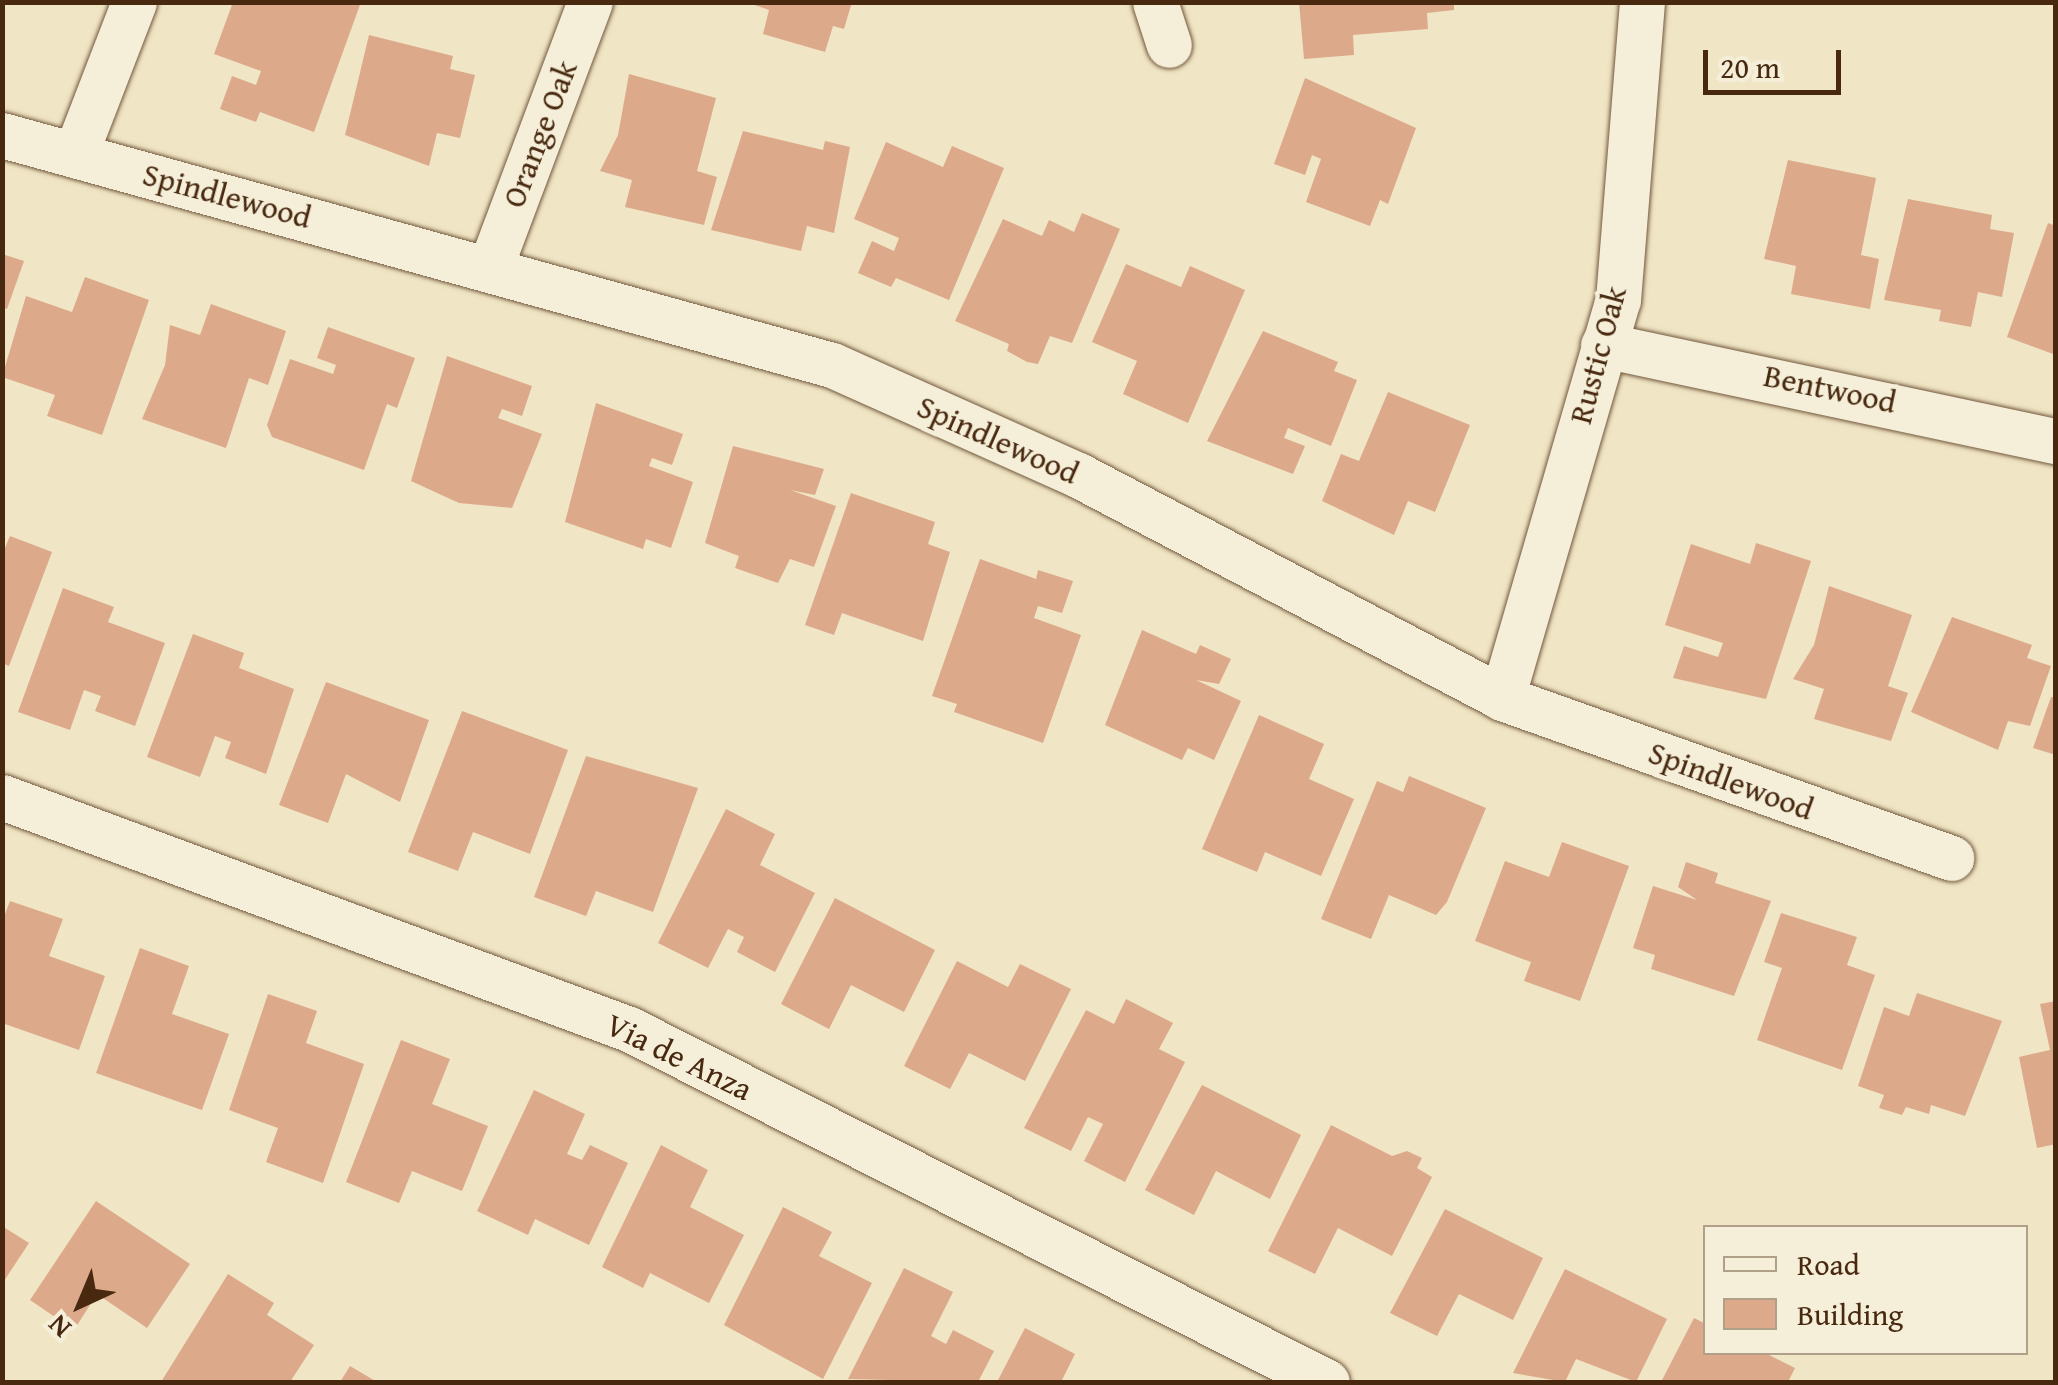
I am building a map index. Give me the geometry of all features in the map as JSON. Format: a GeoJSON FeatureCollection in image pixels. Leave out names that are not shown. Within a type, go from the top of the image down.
{"type":"FeatureCollection","features":[{"type":"Feature","properties":{"kind":"street"},"geometry":{"type":"LineString","coordinates":[[75,156],[134,2]]}},
{"type":"Feature","properties":{"kind":"street","name":"Orange Oak"},"geometry":{"type":"LineString","coordinates":[[491,265],[590,2]]}},
{"type":"Feature","properties":{"kind":"street"},"geometry":{"type":"LineString","coordinates":[[1155,2],[1169,46]]}},
{"type":"Feature","properties":{"kind":"street","name":"Rustic Oak"},"geometry":{"type":"LineString","coordinates":[[1502,698],[1618,300],[1642,2]]}},
{"type":"Feature","properties":{"kind":"street","name":"Spindlewood"},"geometry":{"type":"LineString","coordinates":[[2,135],[491,265],[832,364],[1078,475],[1502,698],[1951,858]]}},
{"type":"Feature","properties":{"kind":"street","name":"Bentwood"},"geometry":{"type":"LineString","coordinates":[[1603,345],[2056,441]]}},
{"type":"Feature","properties":{"kind":"street","name":"Via de Anza"},"geometry":{"type":"LineString","coordinates":[[2,797],[629,1030],[1327,1382]]}},
{"type":"Feature","properties":{"kind":"building"},"geometry":{"type":"Polygon","coordinates":[[[233,2],[361,2],[314,132],[260,112],[256,122],[220,109],[232,76],[256,85],[261,71],[214,54],[233,2]]]}},
{"type":"Feature","properties":{"kind":"building"},"geometry":{"type":"Polygon","coordinates":[[[746,2],[852,2],[844,29],[833,26],[825,52],[763,34],[769,10],[746,2]]]}},
{"type":"Feature","properties":{"kind":"building"},"geometry":{"type":"Polygon","coordinates":[[[1299,2],[1454,2],[1454,10],[1427,13],[1428,29],[1353,35],[1354,55],[1304,59],[1299,2]]]}},
{"type":"Feature","properties":{"kind":"building"},"geometry":{"type":"Polygon","coordinates":[[[369,35],[453,56],[450,69],[475,75],[460,138],[437,133],[429,166],[345,135],[369,35]]]}},
{"type":"Feature","properties":{"kind":"building"},"geometry":{"type":"Polygon","coordinates":[[[629,74],[716,98],[697,171],[717,177],[704,225],[625,207],[632,180],[600,171],[618,135],[629,74]]]}},
{"type":"Feature","properties":{"kind":"building"},"geometry":{"type":"Polygon","coordinates":[[[1305,78],[1416,128],[1388,204],[1380,200],[1370,226],[1306,202],[1321,159],[1312,155],[1305,175],[1274,164],[1305,78]]]}},
{"type":"Feature","properties":{"kind":"building"},"geometry":{"type":"Polygon","coordinates":[[[743,131],[823,150],[825,141],[850,147],[834,233],[807,226],[801,251],[711,230],[743,131]]]}},
{"type":"Feature","properties":{"kind":"building"},"geometry":{"type":"Polygon","coordinates":[[[886,142],[943,167],[952,146],[1004,168],[949,300],[896,278],[891,287],[858,273],[872,241],[894,251],[899,238],[854,219],[886,142]]]}},
{"type":"Feature","properties":{"kind":"building"},"geometry":{"type":"Polygon","coordinates":[[[1788,160],[1876,178],[1861,255],[1879,259],[1870,309],[1791,294],[1796,266],[1764,259],[1788,160]]]}},
{"type":"Feature","properties":{"kind":"building"},"geometry":{"type":"Polygon","coordinates":[[[1908,199],[1992,215],[1990,229],[2014,233],[2002,297],[1978,292],[1971,327],[1939,321],[1941,310],[1884,300],[1908,199]]]}},
{"type":"Feature","properties":{"kind":"building"},"geometry":{"type":"Polygon","coordinates":[[[1082,213],[1120,229],[1072,343],[1050,336],[1038,364],[1027,362],[1007,351],[1009,344],[955,321],[1003,219],[1042,236],[1049,220],[1074,232],[1082,213]]]}},
{"type":"Feature","properties":{"kind":"building"},"geometry":{"type":"Polygon","coordinates":[[[2048,223],[2056,226],[2056,355],[2007,337],[2048,223]]]}},
{"type":"Feature","properties":{"kind":"building"},"geometry":{"type":"Polygon","coordinates":[[[2,254],[24,261],[7,309],[2,307],[2,254]]]}},
{"type":"Feature","properties":{"kind":"building"},"geometry":{"type":"Polygon","coordinates":[[[1126,264],[1181,287],[1190,266],[1245,290],[1188,423],[1123,394],[1137,361],[1092,342],[1126,264]]]}},
{"type":"Feature","properties":{"kind":"building"},"geometry":{"type":"Polygon","coordinates":[[[85,277],[149,300],[102,435],[47,416],[55,395],[2,377],[26,296],[72,312],[85,277]]]}},
{"type":"Feature","properties":{"kind":"building"},"geometry":{"type":"Polygon","coordinates":[[[211,304],[286,331],[268,385],[249,378],[226,448],[142,419],[165,365],[170,325],[200,335],[211,304]]]}},
{"type":"Feature","properties":{"kind":"building"},"geometry":{"type":"Polygon","coordinates":[[[328,327],[415,358],[397,408],[387,404],[364,470],[272,437],[267,425],[290,359],[333,374],[336,365],[317,358],[328,327]]]}},
{"type":"Feature","properties":{"kind":"building"},"geometry":{"type":"Polygon","coordinates":[[[1263,331],[1338,362],[1334,371],[1357,380],[1331,446],[1288,428],[1284,438],[1305,446],[1293,474],[1207,441],[1263,331]]]}},
{"type":"Feature","properties":{"kind":"building"},"geometry":{"type":"Polygon","coordinates":[[[447,356],[532,386],[522,416],[502,409],[498,418],[542,434],[512,508],[459,503],[411,481],[447,356]]]}},
{"type":"Feature","properties":{"kind":"building"},"geometry":{"type":"Polygon","coordinates":[[[1388,392],[1470,425],[1435,512],[1408,501],[1394,535],[1322,501],[1341,454],[1359,461],[1388,392]]]}},
{"type":"Feature","properties":{"kind":"building"},"geometry":{"type":"Polygon","coordinates":[[[596,403],[683,434],[672,465],[652,458],[649,466],[693,482],[671,548],[646,539],[643,549],[565,522],[596,403]]]}},
{"type":"Feature","properties":{"kind":"building"},"geometry":{"type":"Polygon","coordinates":[[[733,446],[824,469],[815,495],[790,490],[836,506],[814,567],[790,559],[778,583],[735,568],[739,556],[705,543],[733,446]]]}},
{"type":"Feature","properties":{"kind":"building"},"geometry":{"type":"Polygon","coordinates":[[[851,493],[935,522],[928,544],[950,552],[923,641],[842,613],[834,635],[805,625],[851,493]]]}},
{"type":"Feature","properties":{"kind":"building"},"geometry":{"type":"Polygon","coordinates":[[[10,536],[52,552],[9,666],[2,663],[2,555],[10,536]]]}},
{"type":"Feature","properties":{"kind":"building"},"geometry":{"type":"Polygon","coordinates":[[[1756,543],[1811,561],[1766,699],[1673,678],[1684,646],[1718,657],[1723,643],[1665,625],[1691,544],[1750,564],[1756,543]]]}},
{"type":"Feature","properties":{"kind":"building"},"geometry":{"type":"Polygon","coordinates":[[[980,559],[1036,579],[1038,570],[1073,581],[1062,613],[1038,606],[1034,618],[1081,635],[1043,743],[954,712],[957,704],[932,696],[980,559]]]}},
{"type":"Feature","properties":{"kind":"building"},"geometry":{"type":"Polygon","coordinates":[[[1829,586],[1912,615],[1888,686],[1908,693],[1891,741],[1814,719],[1824,689],[1793,679],[1814,645],[1829,586]]]}},
{"type":"Feature","properties":{"kind":"building"},"geometry":{"type":"Polygon","coordinates":[[[63,588],[114,607],[108,622],[165,643],[135,726],[95,711],[101,696],[84,690],[70,730],[18,712],[63,588]]]}},
{"type":"Feature","properties":{"kind":"building"},"geometry":{"type":"Polygon","coordinates":[[[1952,617],[2032,645],[2027,658],[2051,666],[2030,726],[2008,721],[1998,750],[1911,712],[1952,617]]]}},
{"type":"Feature","properties":{"kind":"building"},"geometry":{"type":"Polygon","coordinates":[[[1142,630],[1196,654],[1200,645],[1231,659],[1219,684],[1196,680],[1241,701],[1214,760],[1188,748],[1182,760],[1105,725],[1142,630]]]}},
{"type":"Feature","properties":{"kind":"building"},"geometry":{"type":"Polygon","coordinates":[[[193,634],[244,653],[239,668],[294,689],[266,774],[225,758],[231,742],[215,736],[200,777],[147,757],[193,634]]]}},
{"type":"Feature","properties":{"kind":"building"},"geometry":{"type":"Polygon","coordinates":[[[326,682],[429,720],[400,802],[346,774],[328,823],[279,805],[326,682]]]}},
{"type":"Feature","properties":{"kind":"building"},"geometry":{"type":"Polygon","coordinates":[[[2051,697],[2056,698],[2056,755],[2033,748],[2051,697]]]}},
{"type":"Feature","properties":{"kind":"building"},"geometry":{"type":"Polygon","coordinates":[[[462,711],[568,750],[530,854],[473,832],[458,871],[408,852],[462,711]]]}},
{"type":"Feature","properties":{"kind":"building"},"geometry":{"type":"Polygon","coordinates":[[[1259,715],[1324,744],[1309,779],[1354,799],[1321,876],[1265,852],[1257,872],[1202,849],[1259,715]]]}},
{"type":"Feature","properties":{"kind":"building"},"geometry":{"type":"Polygon","coordinates":[[[586,756],[698,788],[653,912],[596,891],[586,916],[534,897],[586,756]]]}},
{"type":"Feature","properties":{"kind":"building"},"geometry":{"type":"Polygon","coordinates":[[[1409,776],[1486,808],[1447,902],[1436,915],[1389,895],[1371,939],[1321,919],[1377,781],[1403,792],[1409,776]]]}},
{"type":"Feature","properties":{"kind":"building"},"geometry":{"type":"Polygon","coordinates":[[[726,809],[775,834],[760,865],[815,893],[775,972],[737,952],[744,937],[728,929],[708,968],[658,943],[726,809]]]}},
{"type":"Feature","properties":{"kind":"building"},"geometry":{"type":"Polygon","coordinates":[[[1562,842],[1629,866],[1580,1001],[1524,981],[1531,962],[1475,941],[1505,861],[1549,877],[1562,842]]]}},
{"type":"Feature","properties":{"kind":"building"},"geometry":{"type":"Polygon","coordinates":[[[1686,862],[1718,873],[1715,883],[1771,901],[1734,996],[1651,969],[1655,955],[1633,948],[1653,886],[1697,900],[1678,887],[1686,862]]]}},
{"type":"Feature","properties":{"kind":"building"},"geometry":{"type":"Polygon","coordinates":[[[835,898],[935,950],[904,1012],[851,985],[829,1029],[781,1004],[835,898]]]}},
{"type":"Feature","properties":{"kind":"building"},"geometry":{"type":"Polygon","coordinates":[[[10,901],[63,919],[49,956],[105,976],[79,1050],[2,1023],[2,922],[10,901]]]}},
{"type":"Feature","properties":{"kind":"building"},"geometry":{"type":"Polygon","coordinates":[[[1781,913],[1857,937],[1847,965],[1875,975],[1842,1070],[1757,1040],[1782,968],[1764,962],[1781,913]]]}},
{"type":"Feature","properties":{"kind":"building"},"geometry":{"type":"Polygon","coordinates":[[[140,948],[189,966],[172,1014],[229,1034],[202,1110],[96,1073],[140,948]]]}},
{"type":"Feature","properties":{"kind":"building"},"geometry":{"type":"Polygon","coordinates":[[[957,961],[1008,987],[1020,964],[1071,989],[1025,1081],[969,1053],[950,1089],[904,1066],[957,961]]]}},
{"type":"Feature","properties":{"kind":"building"},"geometry":{"type":"Polygon","coordinates":[[[1917,993],[2002,1021],[1965,1116],[1931,1105],[1929,1114],[1906,1107],[1902,1115],[1879,1108],[1884,1095],[1858,1086],[1884,1007],[1909,1016],[1917,993]]]}},
{"type":"Feature","properties":{"kind":"building"},"geometry":{"type":"Polygon","coordinates":[[[268,994],[317,1011],[306,1043],[364,1064],[323,1183],[266,1162],[278,1128],[229,1110],[268,994]]]}},
{"type":"Feature","properties":{"kind":"building"},"geometry":{"type":"Polygon","coordinates":[[[1126,999],[1173,1023],[1159,1049],[1185,1062],[1125,1182],[1084,1161],[1103,1124],[1088,1117],[1071,1151],[1024,1128],[1086,1010],[1114,1024],[1126,999]]]}},
{"type":"Feature","properties":{"kind":"building"},"geometry":{"type":"Polygon","coordinates":[[[2056,1001],[2056,1144],[2037,1148],[2019,1057],[2050,1050],[2040,1004],[2056,1001]]]}},
{"type":"Feature","properties":{"kind":"building"},"geometry":{"type":"Polygon","coordinates":[[[401,1040],[450,1059],[432,1104],[488,1126],[462,1191],[412,1171],[399,1203],[346,1182],[401,1040]]]}},
{"type":"Feature","properties":{"kind":"building"},"geometry":{"type":"Polygon","coordinates":[[[1202,1085],[1301,1135],[1270,1199],[1216,1171],[1194,1215],[1145,1190],[1202,1085]]]}},
{"type":"Feature","properties":{"kind":"building"},"geometry":{"type":"Polygon","coordinates":[[[534,1090],[585,1114],[567,1154],[582,1160],[590,1145],[628,1163],[589,1245],[535,1219],[528,1235],[477,1211],[534,1090]]]}},
{"type":"Feature","properties":{"kind":"building"},"geometry":{"type":"Polygon","coordinates":[[[1331,1125],[1392,1156],[1407,1151],[1422,1158],[1417,1168],[1432,1177],[1392,1256],[1338,1228],[1315,1274],[1268,1251],[1331,1125]]]}},
{"type":"Feature","properties":{"kind":"building"},"geometry":{"type":"Polygon","coordinates":[[[661,1145],[708,1170],[690,1207],[744,1235],[709,1303],[650,1273],[643,1288],[602,1267],[661,1145]]]}},
{"type":"Feature","properties":{"kind":"building"},"geometry":{"type":"Polygon","coordinates":[[[96,1201],[190,1264],[147,1328],[97,1294],[74,1330],[30,1300],[96,1201]]]}},
{"type":"Feature","properties":{"kind":"building"},"geometry":{"type":"Polygon","coordinates":[[[783,1207],[832,1232],[819,1256],[872,1283],[823,1379],[724,1325],[783,1207]]]}},
{"type":"Feature","properties":{"kind":"building"},"geometry":{"type":"Polygon","coordinates":[[[1445,1209],[1543,1258],[1513,1320],[1459,1294],[1437,1336],[1390,1313],[1445,1209]]]}},
{"type":"Feature","properties":{"kind":"building"},"geometry":{"type":"Polygon","coordinates":[[[2,1226],[29,1243],[2,1284],[2,1226]]]}},
{"type":"Feature","properties":{"kind":"building"},"geometry":{"type":"Polygon","coordinates":[[[904,1268],[953,1292],[931,1336],[946,1344],[953,1330],[994,1351],[978,1382],[848,1379],[904,1268]]]}},
{"type":"Feature","properties":{"kind":"building"},"geometry":{"type":"Polygon","coordinates":[[[1565,1269],[1667,1319],[1636,1382],[1576,1359],[1565,1382],[1513,1373],[1565,1269]]]}},
{"type":"Feature","properties":{"kind":"building"},"geometry":{"type":"Polygon","coordinates":[[[228,1274],[274,1303],[267,1315],[314,1345],[290,1382],[161,1382],[228,1274]]]}},
{"type":"Feature","properties":{"kind":"building"},"geometry":{"type":"Polygon","coordinates":[[[1694,1318],[1703,1322],[1703,1355],[1769,1355],[1795,1368],[1788,1382],[1661,1382],[1694,1318]]]}},
{"type":"Feature","properties":{"kind":"building"},"geometry":{"type":"Polygon","coordinates":[[[1025,1328],[1075,1354],[1061,1382],[997,1382],[1025,1328]]]}},
{"type":"Feature","properties":{"kind":"building"},"geometry":{"type":"Polygon","coordinates":[[[350,1366],[377,1382],[340,1382],[350,1366]]]}}]}
